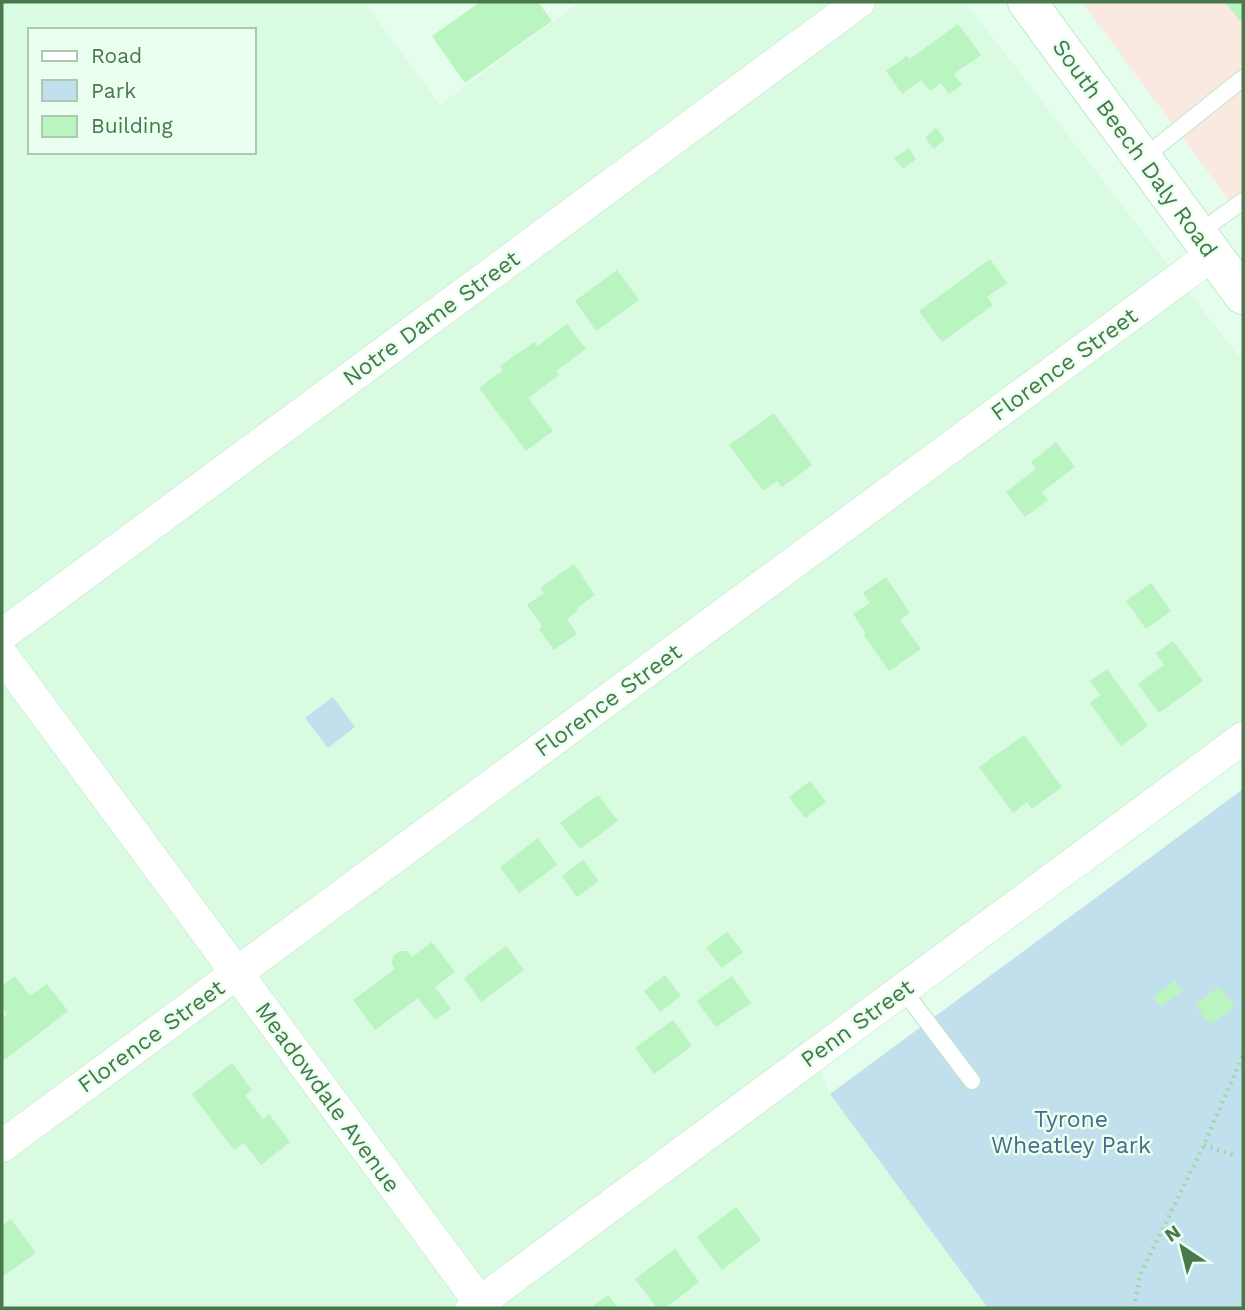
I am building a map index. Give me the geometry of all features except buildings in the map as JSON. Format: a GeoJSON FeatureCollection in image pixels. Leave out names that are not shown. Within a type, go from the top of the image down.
{"type":"FeatureCollection","features":[{"type":"Feature","properties":{"kind":"main road","name":"South Beech Daly Road"},"geometry":{"type":"LineString","coordinates":[[1027,2],[1243,295]]}},
{"type":"Feature","properties":{"kind":"street","name":"Notre Dame Street"},"geometry":{"type":"LineString","coordinates":[[2,635],[859,2]]}},
{"type":"Feature","properties":{"kind":"street","name":"Florence Street"},"geometry":{"type":"LineString","coordinates":[[2,1146],[237,973],[1205,244]]}},
{"type":"Feature","properties":{"kind":"street","name":"Meadowdale Avenue"},"geometry":{"type":"LineString","coordinates":[[2,655],[479,1306]]}},
{"type":"Feature","properties":{"kind":"street","name":"Penn Street"},"geometry":{"type":"LineString","coordinates":[[479,1306],[1243,738]]}},
{"type":"Feature","properties":{"kind":"lane"},"geometry":{"type":"LineString","coordinates":[[1143,158],[1243,78]]}},
{"type":"Feature","properties":{"kind":"lane"},"geometry":{"type":"LineString","coordinates":[[1205,244],[1243,201]]}},
{"type":"Feature","properties":{"kind":"lane"},"geometry":{"type":"LineString","coordinates":[[903,990],[972,1081]]}},
{"type":"Feature","properties":{"kind":"path"},"geometry":{"type":"LineString","coordinates":[[1134,1308],[1140,1275],[1204,1145],[1243,1055]]}},
{"type":"Feature","properties":{"kind":"path"},"geometry":{"type":"LineString","coordinates":[[1204,1145],[1236,1156]]}},
{"type":"Feature","properties":{"kind":"shaded area"},"geometry":{"type":"Polygon","coordinates":[[[2,2],[364,2],[440,105],[580,2],[965,2],[1243,362],[1243,738],[813,1056],[830,1094],[988,1308],[2,1308],[2,2]]]}},
{"type":"Feature","properties":{"kind":"shaded area"},"geometry":{"type":"Polygon","coordinates":[[[1082,2],[1243,2],[1243,219],[1082,2]]]}},
{"type":"Feature","properties":{"kind":"green space"},"geometry":{"type":"Polygon","coordinates":[[[333,697],[355,727],[328,748],[305,718],[333,697]]]}},
{"type":"Feature","properties":{"kind":"green space","name":"Tyrone Wheatley Park"},"geometry":{"type":"Polygon","coordinates":[[[1243,789],[1243,1308],[988,1308],[830,1094],[1243,789]]]}}]}
